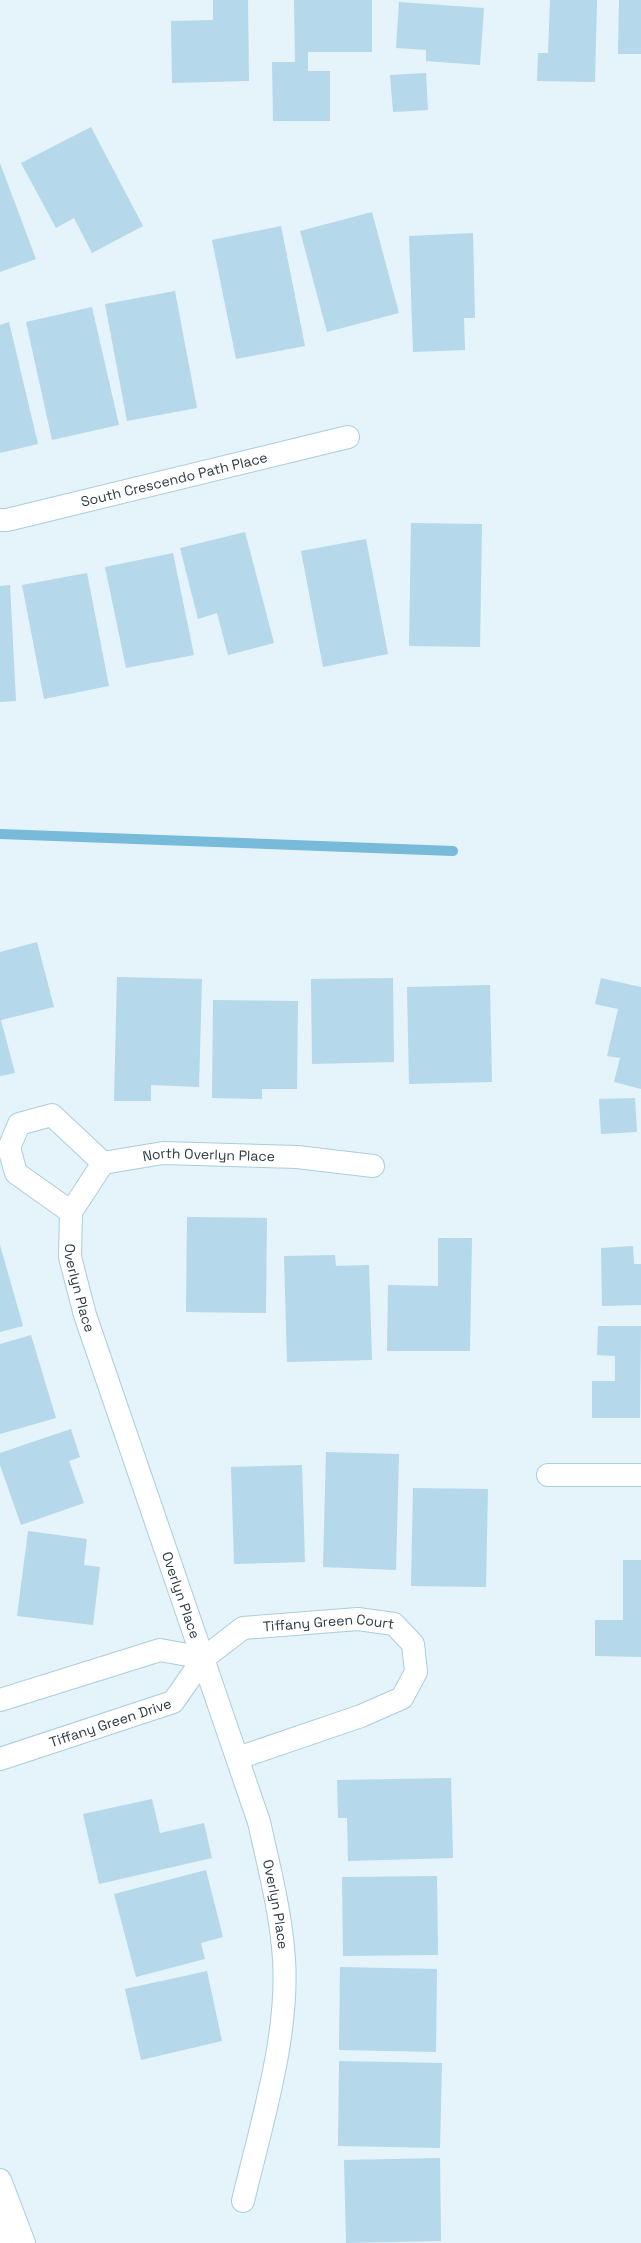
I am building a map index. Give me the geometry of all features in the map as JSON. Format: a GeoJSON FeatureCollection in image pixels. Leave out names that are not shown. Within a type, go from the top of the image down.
{"type":"FeatureCollection","features":[{"type":"Feature","properties":{"kind":"street","name":"South Crescendo Path Place"},"geometry":{"type":"LineString","coordinates":[[0,520],[7,520],[66,506],[348,437]]}},
{"type":"Feature","properties":{"kind":"street"},"geometry":{"type":"LineString","coordinates":[[52,1115],[103,1163],[70,1212],[16,1173],[9,1148],[19,1124],[52,1115]]}},
{"type":"Feature","properties":{"kind":"street","name":"North Overlyn Place"},"geometry":{"type":"LineString","coordinates":[[103,1163],[163,1153],[297,1157],[373,1166]]}},
{"type":"Feature","properties":{"kind":"street","name":"Overlyn Place"},"geometry":{"type":"LineString","coordinates":[[70,1212],[70,1257],[84,1315],[238,1758],[259,1822],[276,1899],[284,1960],[282,2009],[273,2076],[243,2200]]}},
{"type":"Feature","properties":{"kind":"street"},"geometry":{"type":"LineString","coordinates":[[548,1476],[641,1475]]}},
{"type":"Feature","properties":{"kind":"street","name":"Tiffany Green Court"},"geometry":{"type":"LineString","coordinates":[[204,1658],[243,1628],[358,1619],[394,1624],[413,1644],[416,1672],[402,1698],[361,1716],[238,1758]]}},
{"type":"Feature","properties":{"kind":"street"},"geometry":{"type":"LineString","coordinates":[[0,1700],[160,1650],[204,1658]]}},
{"type":"Feature","properties":{"kind":"street","name":"Tiffany Green Drive"},"geometry":{"type":"LineString","coordinates":[[0,1759],[173,1702],[204,1658]]}},
{"type":"Feature","properties":{"kind":"street"},"geometry":{"type":"LineString","coordinates":[[0,2180],[24,2243]]}},
{"type":"Feature","properties":{"kind":"street"},"geometry":{"type":"LineString","coordinates":[[0,2190],[2,2243]]}},
{"type":"Feature","properties":{"kind":"building"},"geometry":{"type":"Polygon","coordinates":[[[213,0],[248,0],[249,81],[172,83],[171,21],[213,20],[213,0]]]}},
{"type":"Feature","properties":{"kind":"building"},"geometry":{"type":"Polygon","coordinates":[[[294,0],[372,0],[372,52],[308,52],[308,71],[330,71],[330,121],[273,121],[272,62],[295,62],[294,0]]]}},
{"type":"Feature","properties":{"kind":"building"},"geometry":{"type":"Polygon","coordinates":[[[550,0],[597,0],[595,82],[537,81],[538,53],[548,53],[550,0]]]}},
{"type":"Feature","properties":{"kind":"building"},"geometry":{"type":"Polygon","coordinates":[[[619,0],[641,0],[641,54],[618,54],[619,0]]]}},
{"type":"Feature","properties":{"kind":"building"},"geometry":{"type":"Polygon","coordinates":[[[399,2],[484,8],[480,65],[426,61],[426,50],[396,48],[399,2]]]}},
{"type":"Feature","properties":{"kind":"building"},"geometry":{"type":"Polygon","coordinates":[[[426,73],[428,110],[393,112],[390,75],[426,73]]]}},
{"type":"Feature","properties":{"kind":"building"},"geometry":{"type":"Polygon","coordinates":[[[91,127],[143,226],[92,253],[74,218],[56,228],[21,163],[91,127]]]}},
{"type":"Feature","properties":{"kind":"building"},"geometry":{"type":"Polygon","coordinates":[[[0,163],[36,259],[0,272],[0,163]]]}},
{"type":"Feature","properties":{"kind":"building"},"geometry":{"type":"Polygon","coordinates":[[[372,212],[399,313],[327,332],[300,231],[372,212]]]}},
{"type":"Feature","properties":{"kind":"building"},"geometry":{"type":"Polygon","coordinates":[[[281,226],[305,346],[236,359],[212,240],[281,226]]]}},
{"type":"Feature","properties":{"kind":"building"},"geometry":{"type":"Polygon","coordinates":[[[473,233],[475,318],[464,318],[465,350],[413,352],[409,236],[473,233]]]}},
{"type":"Feature","properties":{"kind":"building"},"geometry":{"type":"Polygon","coordinates":[[[175,291],[197,408],[127,421],[105,304],[175,291]]]}},
{"type":"Feature","properties":{"kind":"building"},"geometry":{"type":"Polygon","coordinates":[[[92,307],[119,425],[52,440],[26,322],[92,307]]]}},
{"type":"Feature","properties":{"kind":"building"},"geometry":{"type":"Polygon","coordinates":[[[9,322],[38,444],[0,453],[0,325],[9,322]]]}},
{"type":"Feature","properties":{"kind":"building"},"geometry":{"type":"Polygon","coordinates":[[[411,523],[482,524],[480,647],[409,646],[411,523]]]}},
{"type":"Feature","properties":{"kind":"building"},"geometry":{"type":"Polygon","coordinates":[[[245,532],[274,643],[228,655],[217,613],[198,619],[180,548],[245,532]]]}},
{"type":"Feature","properties":{"kind":"building"},"geometry":{"type":"Polygon","coordinates":[[[366,539],[388,654],[323,667],[301,551],[366,539]]]}},
{"type":"Feature","properties":{"kind":"building"},"geometry":{"type":"Polygon","coordinates":[[[173,553],[194,655],[126,668],[105,567],[173,553]]]}},
{"type":"Feature","properties":{"kind":"building"},"geometry":{"type":"Polygon","coordinates":[[[87,573],[109,686],[44,699],[22,585],[87,573]]]}},
{"type":"Feature","properties":{"kind":"building"},"geometry":{"type":"Polygon","coordinates":[[[10,585],[16,701],[0,702],[0,586],[10,585]]]}},
{"type":"Feature","properties":{"kind":"building"},"geometry":{"type":"Polygon","coordinates":[[[37,942],[54,1007],[1,1020],[15,1073],[0,1076],[0,952],[37,942]]]}},
{"type":"Feature","properties":{"kind":"building"},"geometry":{"type":"Polygon","coordinates":[[[117,977],[202,979],[199,1087],[151,1085],[151,1101],[114,1101],[117,977]]]}},
{"type":"Feature","properties":{"kind":"building"},"geometry":{"type":"Polygon","coordinates":[[[393,978],[394,1062],[312,1064],[311,979],[393,978]]]}},
{"type":"Feature","properties":{"kind":"building"},"geometry":{"type":"Polygon","coordinates":[[[601,978],[641,987],[641,1089],[614,1082],[620,1058],[607,1056],[618,1009],[595,1004],[601,978]]]}},
{"type":"Feature","properties":{"kind":"building"},"geometry":{"type":"Polygon","coordinates":[[[490,985],[492,1082],[409,1084],[407,987],[490,985]]]}},
{"type":"Feature","properties":{"kind":"building"},"geometry":{"type":"Polygon","coordinates":[[[213,1000],[298,1001],[297,1089],[262,1089],[262,1099],[212,1098],[213,1000]]]}},
{"type":"Feature","properties":{"kind":"building"},"geometry":{"type":"Polygon","coordinates":[[[635,1098],[637,1132],[601,1134],[599,1099],[635,1098]]]}},
{"type":"Feature","properties":{"kind":"building"},"geometry":{"type":"Polygon","coordinates":[[[187,1217],[267,1218],[266,1313],[186,1312],[187,1217]]]}},
{"type":"Feature","properties":{"kind":"building"},"geometry":{"type":"Polygon","coordinates":[[[438,1238],[472,1238],[470,1351],[387,1351],[388,1285],[438,1286],[438,1238]]]}},
{"type":"Feature","properties":{"kind":"building"},"geometry":{"type":"Polygon","coordinates":[[[0,1245],[23,1326],[0,1332],[0,1245]]]}},
{"type":"Feature","properties":{"kind":"building"},"geometry":{"type":"Polygon","coordinates":[[[633,1246],[634,1264],[641,1264],[641,1305],[602,1306],[601,1248],[633,1246]]]}},
{"type":"Feature","properties":{"kind":"building"},"geometry":{"type":"Polygon","coordinates":[[[335,1255],[336,1266],[369,1265],[372,1360],[287,1362],[284,1256],[335,1255]]]}},
{"type":"Feature","properties":{"kind":"building"},"geometry":{"type":"Polygon","coordinates":[[[598,1326],[641,1326],[640,1418],[592,1418],[592,1381],[615,1381],[615,1356],[597,1355],[598,1326]]]}},
{"type":"Feature","properties":{"kind":"building"},"geometry":{"type":"Polygon","coordinates":[[[31,1335],[56,1418],[0,1434],[0,1344],[31,1335]]]}},
{"type":"Feature","properties":{"kind":"building"},"geometry":{"type":"Polygon","coordinates":[[[71,1429],[80,1457],[69,1461],[84,1503],[21,1525],[0,1465],[0,1453],[71,1429]]]}},
{"type":"Feature","properties":{"kind":"building"},"geometry":{"type":"Polygon","coordinates":[[[326,1452],[399,1454],[396,1570],[323,1567],[326,1452]]]}},
{"type":"Feature","properties":{"kind":"building"},"geometry":{"type":"Polygon","coordinates":[[[302,1465],[305,1562],[234,1564],[231,1467],[302,1465]]]}},
{"type":"Feature","properties":{"kind":"building"},"geometry":{"type":"Polygon","coordinates":[[[413,1488],[488,1489],[486,1587],[411,1586],[413,1488]]]}},
{"type":"Feature","properties":{"kind":"building"},"geometry":{"type":"Polygon","coordinates":[[[28,1531],[87,1539],[84,1565],[100,1567],[93,1625],[17,1616],[28,1531]]]}},
{"type":"Feature","properties":{"kind":"building"},"geometry":{"type":"Polygon","coordinates":[[[623,1560],[641,1560],[641,1657],[595,1656],[595,1620],[623,1620],[623,1560]]]}},
{"type":"Feature","properties":{"kind":"building"},"geometry":{"type":"Polygon","coordinates":[[[451,1778],[453,1858],[348,1861],[347,1818],[338,1818],[337,1780],[451,1778]]]}},
{"type":"Feature","properties":{"kind":"building"},"geometry":{"type":"Polygon","coordinates":[[[152,1799],[160,1833],[204,1823],[212,1858],[99,1884],[83,1814],[152,1799]]]}},
{"type":"Feature","properties":{"kind":"building"},"geometry":{"type":"Polygon","coordinates":[[[206,1870],[223,1937],[201,1943],[205,1959],[136,1977],[114,1894],[206,1870]]]}},
{"type":"Feature","properties":{"kind":"building"},"geometry":{"type":"Polygon","coordinates":[[[437,1876],[438,1955],[343,1956],[342,1877],[437,1876]]]}},
{"type":"Feature","properties":{"kind":"building"},"geometry":{"type":"Polygon","coordinates":[[[340,1967],[437,1969],[436,2052],[339,2050],[340,1967]]]}},
{"type":"Feature","properties":{"kind":"building"},"geometry":{"type":"Polygon","coordinates":[[[207,1971],[222,2041],[141,2060],[125,1989],[207,1971]]]}},
{"type":"Feature","properties":{"kind":"building"},"geometry":{"type":"Polygon","coordinates":[[[339,2061],[442,2063],[440,2148],[338,2146],[339,2061]]]}},
{"type":"Feature","properties":{"kind":"building"},"geometry":{"type":"Polygon","coordinates":[[[440,2158],[441,2241],[346,2243],[344,2160],[440,2158]]]}},
{"type":"Feature","properties":{"kind":"waterway"},"geometry":{"type":"LineString","coordinates":[[0,834],[453,851]]}}]}
